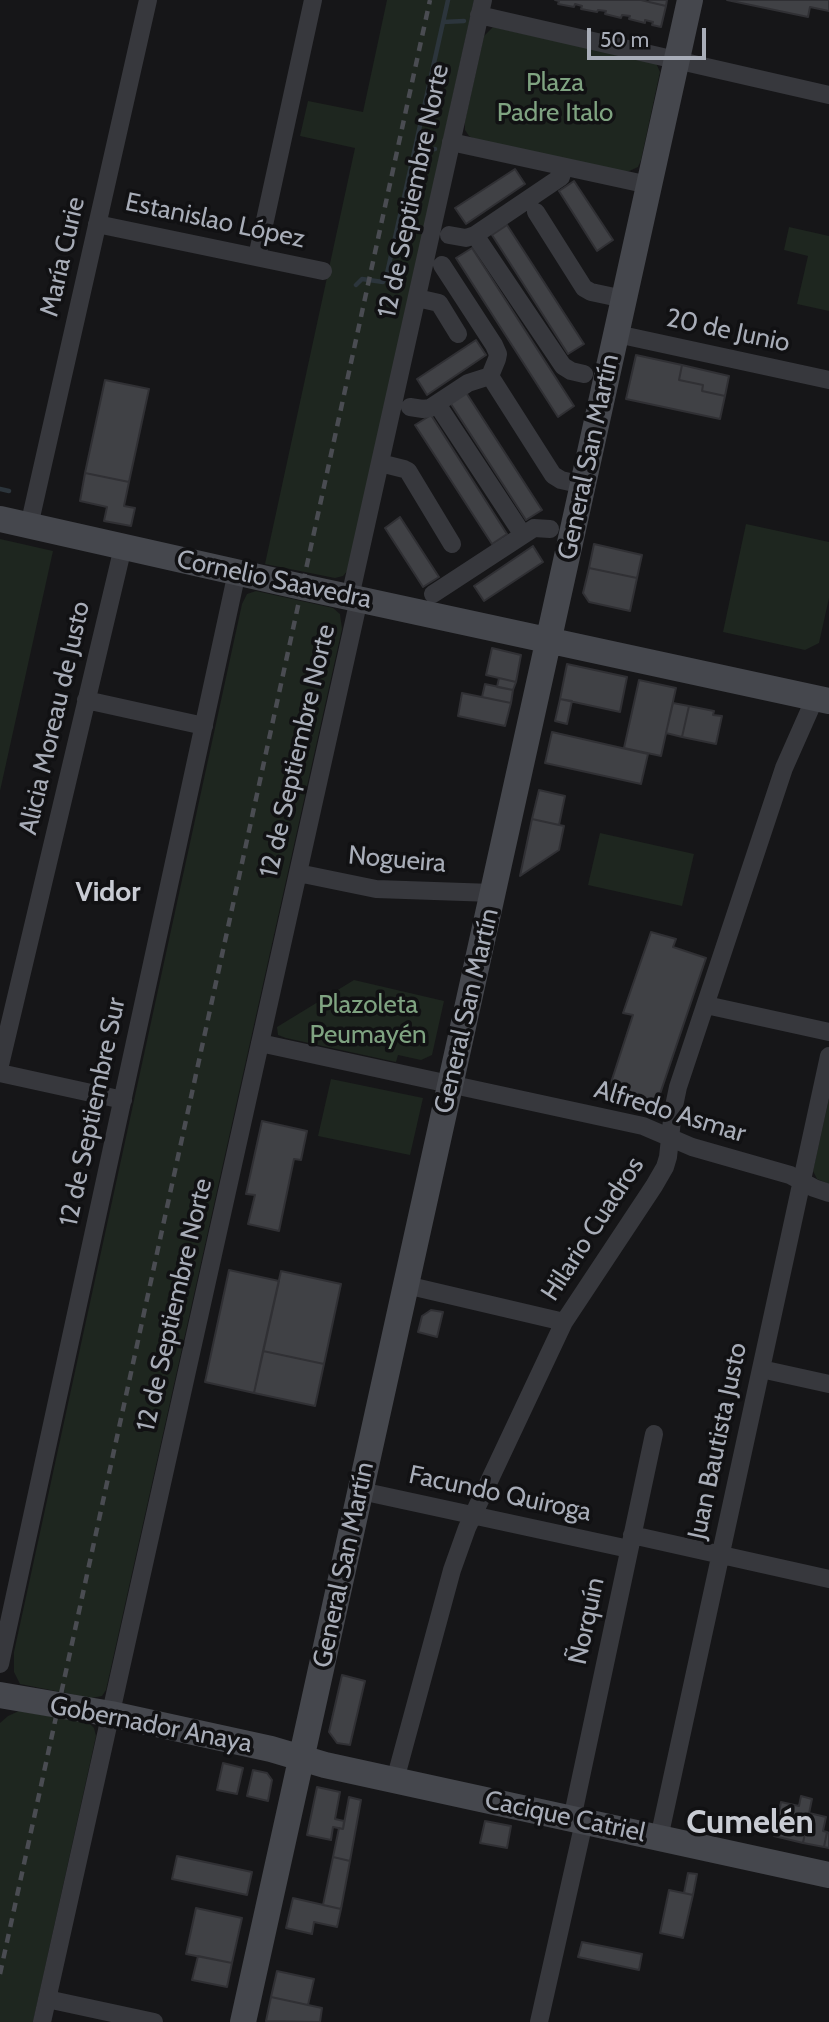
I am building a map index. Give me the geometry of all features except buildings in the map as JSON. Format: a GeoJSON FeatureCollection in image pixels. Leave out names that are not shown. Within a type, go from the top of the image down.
{"type":"FeatureCollection","features":[{"type":"Feature","properties":{"kind":"main road","name":"General San Martín"},"geometry":{"type":"LineString","coordinates":[[243,2022],[690,0]]}},
{"type":"Feature","properties":{"kind":"main road","name":"Cornelio Saavedra"},"geometry":{"type":"LineString","coordinates":[[0,520],[822,699]]}},
{"type":"Feature","properties":{"kind":"main road","name":"Gobernador Anaya"},"geometry":{"type":"LineString","coordinates":[[0,1695],[111,1714],[302,1758]]}},
{"type":"Feature","properties":{"kind":"main road","name":"Cacique Catriel"},"geometry":{"type":"LineString","coordinates":[[302,1758],[829,1875]]}},
{"type":"Feature","properties":{"kind":"street","name":"María Curie"},"geometry":{"type":"LineString","coordinates":[[29,526],[148,0]]}},
{"type":"Feature","properties":{"kind":"street"},"geometry":{"type":"LineString","coordinates":[[257,257],[313,0]]}},
{"type":"Feature","properties":{"kind":"street"},"geometry":{"type":"LineString","coordinates":[[481,7],[677,60],[829,95]]}},
{"type":"Feature","properties":{"kind":"street","name":"12 de Septiembre Norte"},"geometry":{"type":"LineString","coordinates":[[42,2022],[298,873],[380,463],[481,7]]}},
{"type":"Feature","properties":{"kind":"street"},"geometry":{"type":"LineString","coordinates":[[451,142],[649,185]]}},
{"type":"Feature","properties":{"kind":"street"},"geometry":{"type":"LineString","coordinates":[[449,235],[466,238],[475,236],[561,177]]}},
{"type":"Feature","properties":{"kind":"street"},"geometry":{"type":"LineString","coordinates":[[536,212],[584,288],[624,299]]}},
{"type":"Feature","properties":{"kind":"street","name":"Estanislao López"},"geometry":{"type":"LineString","coordinates":[[97,224],[323,271]]}},
{"type":"Feature","properties":{"kind":"street"},"geometry":{"type":"LineString","coordinates":[[475,236],[563,366],[584,374]]}},
{"type":"Feature","properties":{"kind":"street"},"geometry":{"type":"LineString","coordinates":[[410,407],[423,409],[437,404],[468,383],[490,376],[497,359],[497,349],[442,265]]}},
{"type":"Feature","properties":{"kind":"street"},"geometry":{"type":"LineString","coordinates":[[417,298],[439,303],[458,334]]}},
{"type":"Feature","properties":{"kind":"street","name":"20 de Junio"},"geometry":{"type":"LineString","coordinates":[[617,334],[829,380]]}},
{"type":"Feature","properties":{"kind":"street"},"geometry":{"type":"LineString","coordinates":[[490,376],[553,475],[561,480],[583,485]]}},
{"type":"Feature","properties":{"kind":"street"},"geometry":{"type":"LineString","coordinates":[[437,404],[523,535]]}},
{"type":"Feature","properties":{"kind":"street"},"geometry":{"type":"LineString","coordinates":[[380,463],[408,471],[452,544]]}},
{"type":"Feature","properties":{"kind":"street"},"geometry":{"type":"LineString","coordinates":[[433,594],[534,528],[550,529]]}},
{"type":"Feature","properties":{"kind":"street","name":"Alicia Moreau de Justo"},"geometry":{"type":"LineString","coordinates":[[0,1065],[123,547]]}},
{"type":"Feature","properties":{"kind":"street","name":"12 de Septiembre Sur"},"geometry":{"type":"LineString","coordinates":[[0,1664],[237,572]]}},
{"type":"Feature","properties":{"kind":"street","name":"Hilario Cuadros"},"geometry":{"type":"LineString","coordinates":[[395,1780],[452,1570],[473,1515],[564,1322],[660,1177],[668,1157],[675,1099],[784,768],[822,699]]}},
{"type":"Feature","properties":{"kind":"street"},"geometry":{"type":"LineString","coordinates":[[86,700],[204,726]]}},
{"type":"Feature","properties":{"kind":"street","name":"Nogueira"},"geometry":{"type":"LineString","coordinates":[[298,873],[376,889],[493,893]]}},
{"type":"Feature","properties":{"kind":"street"},"geometry":{"type":"LineString","coordinates":[[706,1004],[829,1032]]}},
{"type":"Feature","properties":{"kind":"street","name":"Alfredo Asmar"},"geometry":{"type":"LineString","coordinates":[[260,1043],[643,1126],[692,1147],[783,1173],[829,1193]]}},
{"type":"Feature","properties":{"kind":"street","name":"Juan Bautista Justo"},"geometry":{"type":"LineString","coordinates":[[659,1838],[829,1056]]}},
{"type":"Feature","properties":{"kind":"street"},"geometry":{"type":"LineString","coordinates":[[0,1073],[122,1100]]}},
{"type":"Feature","properties":{"kind":"street"},"geometry":{"type":"LineString","coordinates":[[406,1285],[564,1322]]}},
{"type":"Feature","properties":{"kind":"street"},"geometry":{"type":"LineString","coordinates":[[761,1369],[829,1384]]}},
{"type":"Feature","properties":{"kind":"street","name":"Ñorquín"},"geometry":{"type":"LineString","coordinates":[[578,1820],[654,1434]]}},
{"type":"Feature","properties":{"kind":"street","name":"Facundo Quiroga"},"geometry":{"type":"LineString","coordinates":[[360,1491],[473,1515],[720,1555],[829,1579]]}},
{"type":"Feature","properties":{"kind":"street"},"geometry":{"type":"LineString","coordinates":[[539,2022],[578,1820]]}},
{"type":"Feature","properties":{"kind":"street"},"geometry":{"type":"LineString","coordinates":[[47,1999],[153,2022]]}},
{"type":"Feature","properties":{"kind":"green space"},"geometry":{"type":"Polygon","coordinates":[[[387,0],[474,0],[349,569],[343,576],[335,578],[265,564],[355,148],[300,136],[308,101],[363,112],[387,0]]]}},
{"type":"Feature","properties":{"kind":"green space","name":"Plaza Padre Italo"},"geometry":{"type":"Polygon","coordinates":[[[493,27],[656,63],[660,72],[638,167],[627,172],[476,140],[469,136],[465,130],[465,121],[484,36],[493,27]]]}},
{"type":"Feature","properties":{"kind":"green space"},"geometry":{"type":"Polygon","coordinates":[[[789,227],[829,236],[829,311],[797,304],[808,256],[784,250],[789,227]]]}},
{"type":"Feature","properties":{"kind":"green space"},"geometry":{"type":"Polygon","coordinates":[[[746,524],[829,542],[829,598],[819,643],[805,650],[723,632],[746,524]]]}},
{"type":"Feature","properties":{"kind":"green space"},"geometry":{"type":"Polygon","coordinates":[[[0,539],[53,551],[0,791],[0,539]]]}},
{"type":"Feature","properties":{"kind":"green space"},"geometry":{"type":"Polygon","coordinates":[[[256,591],[333,608],[340,614],[342,629],[106,1690],[102,1696],[91,1698],[20,1684],[14,1672],[14,1652],[242,604],[247,594],[256,591]]]}},
{"type":"Feature","properties":{"kind":"green space"},"geometry":{"type":"Polygon","coordinates":[[[600,833],[694,854],[682,906],[588,885],[600,833]]]}},
{"type":"Feature","properties":{"kind":"green space","name":"Plazoleta Peumayén"},"geometry":{"type":"Polygon","coordinates":[[[354,980],[444,1001],[432,1055],[421,1060],[398,1055],[396,1062],[278,1035],[277,1027],[354,980]]]}},
{"type":"Feature","properties":{"kind":"green space"},"geometry":{"type":"Polygon","coordinates":[[[331,1079],[423,1098],[410,1155],[318,1136],[331,1079]]]}},
{"type":"Feature","properties":{"kind":"green space"},"geometry":{"type":"Polygon","coordinates":[[[829,1098],[829,1184],[817,1179],[813,1171],[829,1098]]]}},
{"type":"Feature","properties":{"kind":"green space"},"geometry":{"type":"Polygon","coordinates":[[[19,1711],[89,1723],[96,1736],[33,2022],[0,2022],[0,1723],[19,1711]]]}},
{"type":"Feature","properties":{"kind":"waterway"},"geometry":{"type":"LineString","coordinates":[[356,285],[362,279],[383,282],[386,278],[448,0]]}},
{"type":"Feature","properties":{"kind":"waterway"},"geometry":{"type":"LineString","coordinates":[[443,22],[464,21]]}},
{"type":"Feature","properties":{"kind":"waterway"},"geometry":{"type":"LineString","coordinates":[[414,153],[435,149]]}},
{"type":"Feature","properties":{"kind":"waterway"},"geometry":{"type":"LineString","coordinates":[[0,489],[9,491]]}},
{"type":"Feature","properties":{"kind":"railway"},"geometry":{"type":"LineString","coordinates":[[0,1974],[430,0]]}},
{"type":"Feature","properties":{"kind":"district","name":"Vidor"},"geometry":{"type":"Point","coordinates":[108,893]}},
{"type":"Feature","properties":{"kind":"district","name":"Cumelén"},"geometry":{"type":"Point","coordinates":[750,1823]}}]}
